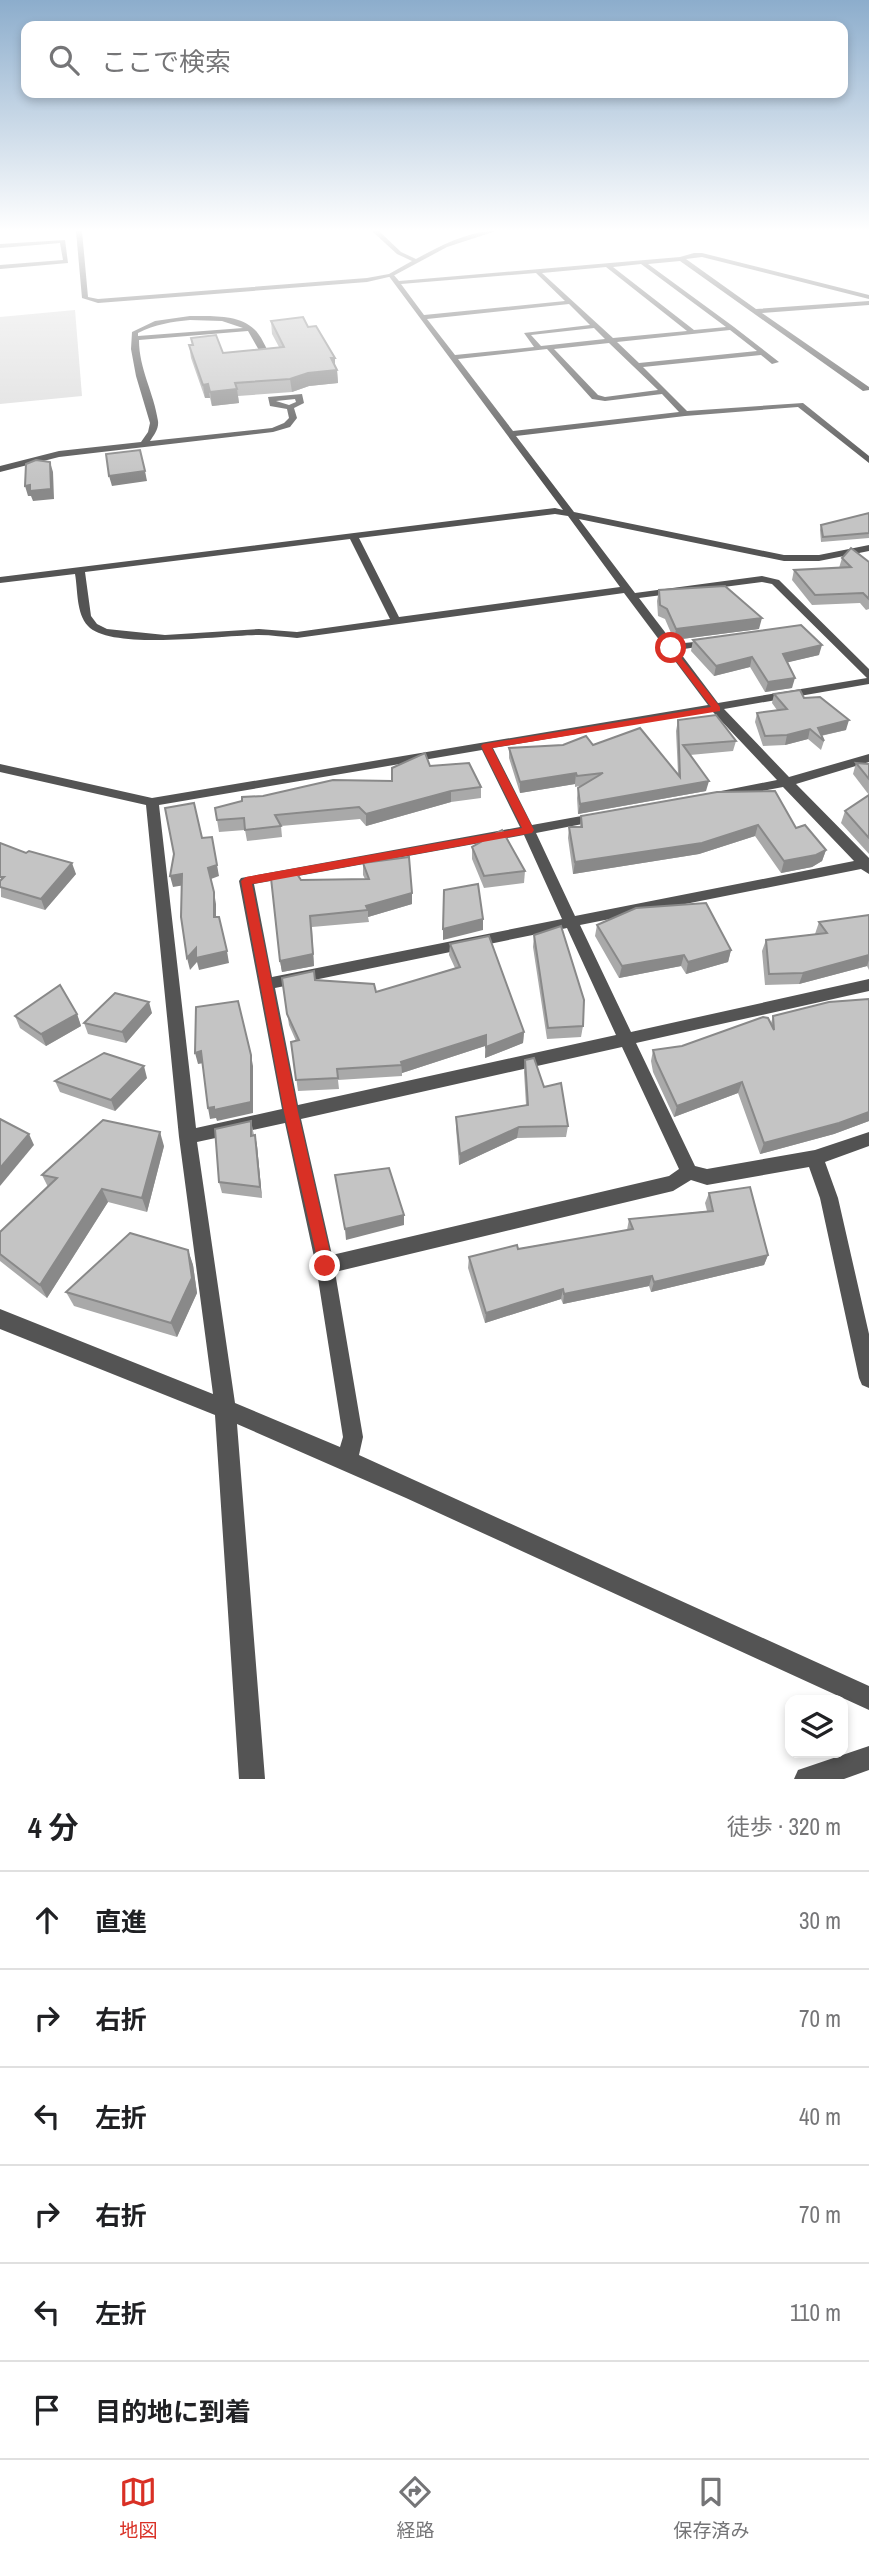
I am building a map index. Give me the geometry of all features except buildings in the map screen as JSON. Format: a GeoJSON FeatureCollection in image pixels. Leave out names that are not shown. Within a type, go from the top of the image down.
{"type":"FeatureCollection","features":[{"type":"Feature","properties":{"kind":"street"},"geometry":{"type":"LineString","coordinates":[[422,314],[717,709],[868,866]]}},
{"type":"Feature","properties":{"kind":"street"},"geometry":{"type":"LineString","coordinates":[[424,317],[453,314]]}},
{"type":"Feature","properties":{"kind":"street"},"geometry":{"type":"LineString","coordinates":[[583,314],[685,414]]}},
{"type":"Feature","properties":{"kind":"street"},"geometry":{"type":"LineString","coordinates":[[670,314],[693,332]]}},
{"type":"Feature","properties":{"kind":"street"},"geometry":{"type":"LineString","coordinates":[[713,314],[775,362]]}},
{"type":"Feature","properties":{"kind":"street"},"geometry":{"type":"LineString","coordinates":[[759,314],[866,389]]}},
{"type":"Feature","properties":{"kind":"street"},"geometry":{"type":"LineString","coordinates":[[192,319],[193,334]]}},
{"type":"Feature","properties":{"kind":"street"},"geometry":{"type":"LineString","coordinates":[[145,443],[154,423],[140,376],[134,338],[135,332],[142,327],[166,320],[228,319],[251,330],[267,357]]}},
{"type":"Feature","properties":{"kind":"street"},"geometry":{"type":"LineString","coordinates":[[539,348],[526,334],[595,326]]}},
{"type":"Feature","properties":{"kind":"street"},"geometry":{"type":"LineString","coordinates":[[455,356],[732,328]]}},
{"type":"Feature","properties":{"kind":"street"},"geometry":{"type":"LineString","coordinates":[[134,338],[251,330]]}},
{"type":"Feature","properties":{"kind":"street"},"geometry":{"type":"LineString","coordinates":[[549,347],[595,397],[605,399],[663,392]]}},
{"type":"Feature","properties":{"kind":"street"},"geometry":{"type":"LineString","coordinates":[[637,365],[763,353]]}},
{"type":"Feature","properties":{"kind":"street"},"geometry":{"type":"LineString","coordinates":[[510,434],[685,414],[800,405],[869,460]]}},
{"type":"Feature","properties":{"kind":"street"},"geometry":{"type":"LineString","coordinates":[[0,469],[32,458],[273,430],[287,425],[293,418],[290,407]]}},
{"type":"Feature","properties":{"kind":"street"},"geometry":{"type":"LineString","coordinates":[[0,580],[555,511],[802,561],[869,548]]}},
{"type":"Feature","properties":{"kind":"street"},"geometry":{"type":"LineString","coordinates":[[354,537],[396,621]]}},
{"type":"Feature","properties":{"kind":"street"},"geometry":{"type":"LineString","coordinates":[[80,570],[86,616],[93,626],[105,632],[166,638],[259,632],[297,635],[762,579],[775,582],[869,674]]}},
{"type":"Feature","properties":{"kind":"street"},"geometry":{"type":"LineString","coordinates":[[806,628],[819,626]]}},
{"type":"Feature","properties":{"kind":"street"},"geometry":{"type":"LineString","coordinates":[[671,648],[724,640]]}},
{"type":"Feature","properties":{"kind":"street"},"geometry":{"type":"LineString","coordinates":[[0,768],[152,802],[717,709],[869,681]]}},
{"type":"Feature","properties":{"kind":"street"},"geometry":{"type":"LineString","coordinates":[[486,746],[689,1172],[707,1177],[814,1158],[869,1139]]}},
{"type":"Feature","properties":{"kind":"street"},"geometry":{"type":"LineString","coordinates":[[704,798],[787,783],[869,758]]}},
{"type":"Feature","properties":{"kind":"street"},"geometry":{"type":"LineString","coordinates":[[152,802],[188,1137],[225,1408],[252,1779]]}},
{"type":"Feature","properties":{"kind":"street"},"geometry":{"type":"LineString","coordinates":[[347,1460],[354,1437],[325,1266],[291,1112],[246,881],[608,816]]}},
{"type":"Feature","properties":{"kind":"street"},"geometry":{"type":"LineString","coordinates":[[268,984],[571,922],[868,866]]}},
{"type":"Feature","properties":{"kind":"street"},"geometry":{"type":"LineString","coordinates":[[188,1137],[869,985]]}},
{"type":"Feature","properties":{"kind":"street"},"geometry":{"type":"LineString","coordinates":[[814,1158],[829,1198],[869,1378]]}},
{"type":"Feature","properties":{"kind":"street"},"geometry":{"type":"LineString","coordinates":[[325,1266],[673,1183],[689,1172]]}},
{"type":"Feature","properties":{"kind":"street"},"geometry":{"type":"LineString","coordinates":[[0,1319],[142,1378],[225,1408],[347,1460],[869,1698]]}},
{"type":"Feature","properties":{"kind":"street"},"geometry":{"type":"LineString","coordinates":[[807,1779],[869,1758]]}},
{"type":"Feature","properties":{"kind":"shaded area"},"geometry":{"type":"Polygon","coordinates":[[[75,314],[82,396],[0,404],[0,317],[75,314]]]}},
{"type":"Feature","properties":{"kind":"route"},"geometry":{"type":"LineString","coordinates":[[325,1266],[291,1112],[246,881],[528,830],[486,746],[717,709],[671,648]]}}]}
